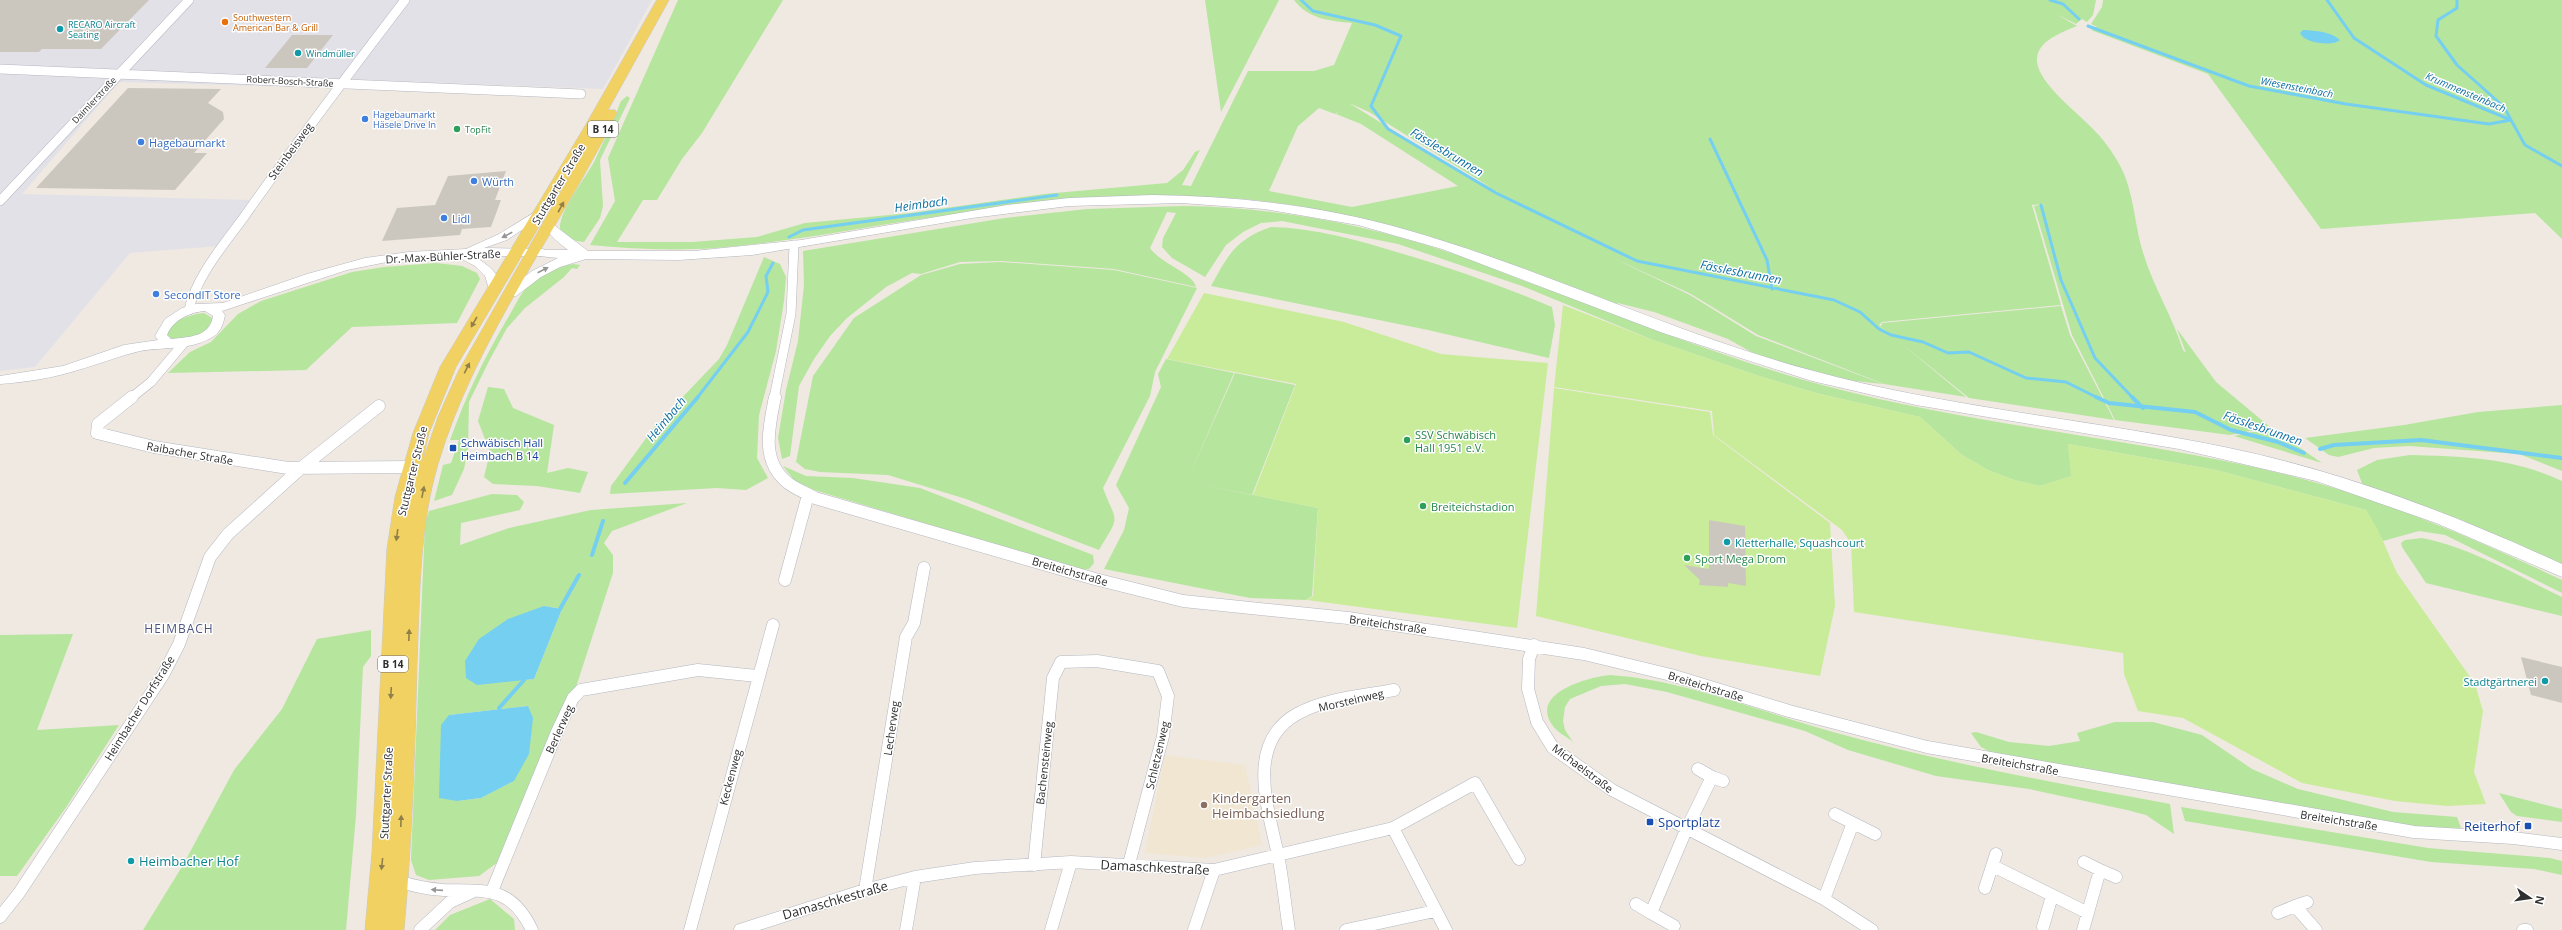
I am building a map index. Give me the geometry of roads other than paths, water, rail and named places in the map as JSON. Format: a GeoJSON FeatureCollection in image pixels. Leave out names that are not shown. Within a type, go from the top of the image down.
{"type":"FeatureCollection","features":[{"type":"Feature","properties":{"kind":"main road","name":"Stuttgarter Straße"},"geometry":{"type":"LineString","coordinates":[[393,930],[398,881],[410,597],[422,494],[429,466],[451,403],[503,291],[516,253],[540,214],[662,1]]}},
{"type":"Feature","properties":{"kind":"main road","name":"Stuttgarter Straße"},"geometry":{"type":"LineString","coordinates":[[376,930],[384,853],[394,634],[396,549],[411,467],[432,403],[448,367],[503,291],[540,253],[550,226],[597,143],[662,1]]}},
{"type":"Feature","properties":{"kind":"main road"},"geometry":{"type":"LineString","coordinates":[[540,253],[678,256],[734,252],[794,245],[998,211],[1071,202],[1143,199],[1215,201],[1261,204],[1322,213],[1390,228],[1459,249],[1549,282],[1622,313],[1712,345],[1852,387],[1963,409],[2196,447],[2319,476],[2444,519],[2562,572]]}},
{"type":"Feature","properties":{"kind":"main road"},"geometry":{"type":"LineString","coordinates":[[550,226],[556,235],[580,255]]}},
{"type":"Feature","properties":{"kind":"main road"},"geometry":{"type":"LineString","coordinates":[[503,291],[536,274],[580,255]]}},
{"type":"Feature","properties":{"kind":"street","name":"Daimlerstraße"},"geometry":{"type":"LineString","coordinates":[[0,201],[189,0]]}},
{"type":"Feature","properties":{"kind":"street","name":"Steinbeisweg"},"geometry":{"type":"LineString","coordinates":[[190,310],[192,293],[292,148],[405,0]]}},
{"type":"Feature","properties":{"kind":"street","name":"Robert-Bosch-Straße"},"geometry":{"type":"LineString","coordinates":[[0,69],[581,94]]}},
{"type":"Feature","properties":{"kind":"street"},"geometry":{"type":"LineString","coordinates":[[456,253],[503,237],[540,214]]}},
{"type":"Feature","properties":{"kind":"street","name":"Breiteichstraße"},"geometry":{"type":"LineString","coordinates":[[794,245],[791,314],[768,430],[768,442],[770,455],[777,471],[788,483],[808,495],[854,510],[1094,579],[1183,601],[1227,608],[1348,618],[1534,645],[1633,665],[1789,711],[1935,748],[2255,806],[2414,832],[2513,838],[2562,844]]}},
{"type":"Feature","properties":{"kind":"street"},"geometry":{"type":"LineString","coordinates":[[456,253],[484,266],[493,280],[503,291]]}},
{"type":"Feature","properties":{"kind":"street","name":"Dr.-Max-Bühler-Straße"},"geometry":{"type":"LineString","coordinates":[[190,310],[211,309],[255,297],[309,277],[364,262],[391,258],[456,253],[540,253]]}},
{"type":"Feature","properties":{"kind":"street","name":"Dr.-Max-Bühler-Straße"},"geometry":{"type":"LineString","coordinates":[[183,344],[206,335],[255,297]]}},
{"type":"Feature","properties":{"kind":"street"},"geometry":{"type":"LineString","coordinates":[[211,309],[219,315],[216,326]]}},
{"type":"Feature","properties":{"kind":"street"},"geometry":{"type":"LineString","coordinates":[[0,380],[50,374],[117,352],[162,330],[170,320],[190,310]]}},
{"type":"Feature","properties":{"kind":"street"},"geometry":{"type":"LineString","coordinates":[[162,330],[161,336],[168,343]]}},
{"type":"Feature","properties":{"kind":"street"},"geometry":{"type":"LineString","coordinates":[[117,352],[168,343],[183,344]]}},
{"type":"Feature","properties":{"kind":"street","name":"Raibacher Straße"},"geometry":{"type":"LineString","coordinates":[[183,344],[151,382],[98,424],[97,432],[114,440],[277,467],[379,470],[411,467]]}},
{"type":"Feature","properties":{"kind":"street","name":"Heimbacher Dorfstraße"},"geometry":{"type":"LineString","coordinates":[[0,917],[19,892],[163,675],[179,644],[210,558],[228,534],[301,468],[379,406]]}},
{"type":"Feature","properties":{"kind":"street"},"geometry":{"type":"LineString","coordinates":[[785,580],[808,495]]}},
{"type":"Feature","properties":{"kind":"street","name":"Lecherweg"},"geometry":{"type":"LineString","coordinates":[[865,890],[906,638],[914,623],[924,568]]}},
{"type":"Feature","properties":{"kind":"street","name":"Keckenweg"},"geometry":{"type":"LineString","coordinates":[[690,930],[757,676],[773,625]]}},
{"type":"Feature","properties":{"kind":"street","name":"Michaelstraße"},"geometry":{"type":"LineString","coordinates":[[1534,645],[1530,659],[1528,689],[1537,722],[1553,748],[1612,790],[1686,830],[1824,899],[1851,914],[1872,930]]}},
{"type":"Feature","properties":{"kind":"street","name":"Schletzenweg"},"geometry":{"type":"LineString","coordinates":[[1061,662],[1071,660],[1109,662],[1158,672],[1168,696],[1163,736],[1129,864]]}},
{"type":"Feature","properties":{"kind":"street","name":"Bachensteinweg"},"geometry":{"type":"LineString","coordinates":[[1034,865],[1053,678],[1061,662]]}},
{"type":"Feature","properties":{"kind":"street","name":"Berlerweg"},"geometry":{"type":"LineString","coordinates":[[492,891],[557,732],[573,698],[581,690],[698,670],[757,676]]}},
{"type":"Feature","properties":{"kind":"street","name":"Morsteinweg"},"geometry":{"type":"LineString","coordinates":[[1289,930],[1278,855],[1265,800],[1263,764],[1271,735],[1296,714],[1328,702],[1394,690]]}},
{"type":"Feature","properties":{"kind":"street"},"geometry":{"type":"LineString","coordinates":[[1652,912],[1686,830],[1717,779],[1698,769]]}},
{"type":"Feature","properties":{"kind":"street","name":"Damaschkestraße"},"geometry":{"type":"LineString","coordinates":[[740,930],[865,890],[915,877],[975,868],[1071,862],[1129,864],[1214,870],[1393,828],[1474,783],[1519,859]]}},
{"type":"Feature","properties":{"kind":"street"},"geometry":{"type":"LineString","coordinates":[[1834,814],[1875,834]]}},
{"type":"Feature","properties":{"kind":"street"},"geometry":{"type":"LineString","coordinates":[[1824,899],[1853,823]]}},
{"type":"Feature","properties":{"kind":"street"},"geometry":{"type":"LineString","coordinates":[[1393,828],[1446,930]]}},
{"type":"Feature","properties":{"kind":"street"},"geometry":{"type":"LineString","coordinates":[[1985,888],[1995,860],[2052,896],[2088,914]]}},
{"type":"Feature","properties":{"kind":"street"},"geometry":{"type":"LineString","coordinates":[[1051,930],[1071,862]]}},
{"type":"Feature","properties":{"kind":"street"},"geometry":{"type":"LineString","coordinates":[[2084,862],[2116,877]]}},
{"type":"Feature","properties":{"kind":"street"},"geometry":{"type":"LineString","coordinates":[[1194,930],[1214,870]]}},
{"type":"Feature","properties":{"kind":"street"},"geometry":{"type":"LineString","coordinates":[[2083,930],[2100,870]]}},
{"type":"Feature","properties":{"kind":"street"},"geometry":{"type":"LineString","coordinates":[[906,930],[915,877]]}},
{"type":"Feature","properties":{"kind":"street"},"geometry":{"type":"LineString","coordinates":[[398,881],[419,888],[492,891],[507,896],[526,916],[532,930]]}},
{"type":"Feature","properties":{"kind":"street"},"geometry":{"type":"LineString","coordinates":[[420,930],[450,902],[476,890]]}},
{"type":"Feature","properties":{"kind":"street"},"geometry":{"type":"LineString","coordinates":[[2045,929],[2052,896]]}},
{"type":"Feature","properties":{"kind":"street"},"geometry":{"type":"LineString","coordinates":[[1636,904],[1674,926]]}},
{"type":"Feature","properties":{"kind":"street"},"geometry":{"type":"LineString","coordinates":[[2278,913],[2301,904],[2316,930]]}},
{"type":"Feature","properties":{"kind":"street"},"geometry":{"type":"LineString","coordinates":[[1346,930],[1436,911]]}},
{"type":"Feature","properties":{"kind":"water"},"geometry":{"type":"Polygon","coordinates":[[[2303,30],[2327,33],[2340,40],[2331,43],[2318,43],[2303,36],[2300,33],[2303,30]]]}},
{"type":"Feature","properties":{"kind":"water"},"geometry":{"type":"Polygon","coordinates":[[[544,606],[562,609],[534,679],[477,685],[466,678],[465,661],[479,639],[508,619],[544,606]]]}},
{"type":"Feature","properties":{"kind":"water"},"geometry":{"type":"Polygon","coordinates":[[[528,706],[533,718],[529,754],[514,781],[481,798],[457,801],[439,798],[441,725],[449,715],[528,706]]]}},
{"type":"Feature","properties":{"kind":"waterway","name":"Fässlesbrunnen"},"geometry":{"type":"LineString","coordinates":[[1301,0],[1313,11],[1375,25],[1401,36],[1371,106],[1388,129],[1496,193],[1637,261],[1772,288]]}},
{"type":"Feature","properties":{"kind":"waterway","name":"Wiesensteinbach"},"geometry":{"type":"LineString","coordinates":[[2050,0],[2063,4],[2079,19]]}},
{"type":"Feature","properties":{"kind":"waterway","name":"Krummensteinbach"},"geometry":{"type":"LineString","coordinates":[[2327,0],[2354,38],[2426,85],[2511,120]]}},
{"type":"Feature","properties":{"kind":"waterway"},"geometry":{"type":"LineString","coordinates":[[2457,0],[2457,8],[2438,20],[2436,36],[2457,65],[2504,107],[2511,120]]}},
{"type":"Feature","properties":{"kind":"waterway","name":"Wiesensteinbach"},"geometry":{"type":"LineString","coordinates":[[2088,26],[2249,86],[2346,104],[2489,124],[2511,120]]}},
{"type":"Feature","properties":{"kind":"waterway","name":"Krummensteinbach"},"geometry":{"type":"LineString","coordinates":[[2511,120],[2525,145],[2562,166]]}},
{"type":"Feature","properties":{"kind":"waterway"},"geometry":{"type":"LineString","coordinates":[[1710,139],[1767,260],[1772,288]]}},
{"type":"Feature","properties":{"kind":"waterway","name":"Heimbach"},"geometry":{"type":"LineString","coordinates":[[789,237],[803,230],[1057,195]]}},
{"type":"Feature","properties":{"kind":"waterway"},"geometry":{"type":"LineString","coordinates":[[2041,205],[2061,280],[2095,358],[2133,398]]}},
{"type":"Feature","properties":{"kind":"waterway","name":"Heimbach"},"geometry":{"type":"LineString","coordinates":[[697,398],[748,332],[768,292],[766,276],[773,263]]}},
{"type":"Feature","properties":{"kind":"waterway","name":"Fässlesbrunnen"},"geometry":{"type":"LineString","coordinates":[[1772,288],[1834,300],[1860,312],[1879,329],[1891,335],[1923,342],[1948,353],[1969,352],[2026,378],[2066,382],[2096,397]]}},
{"type":"Feature","properties":{"kind":"waterway","name":"Heimbach"},"geometry":{"type":"LineString","coordinates":[[625,483],[698,397]]}},
{"type":"Feature","properties":{"kind":"waterway","name":"Fässlesbrunnen"},"geometry":{"type":"LineString","coordinates":[[2096,397],[2109,403],[2141,406]]}},
{"type":"Feature","properties":{"kind":"waterway","name":"Fässlesbrunnen"},"geometry":{"type":"LineString","coordinates":[[2133,398],[2141,406]]}},
{"type":"Feature","properties":{"kind":"waterway","name":"Fässlesbrunnen"},"geometry":{"type":"LineString","coordinates":[[2141,406],[2195,412],[2231,430],[2278,442],[2304,453]]}},
{"type":"Feature","properties":{"kind":"waterway","name":"Fässlesbrunnen"},"geometry":{"type":"LineString","coordinates":[[2320,449],[2334,445],[2421,440],[2562,458]]}},
{"type":"Feature","properties":{"kind":"waterway","name":"Heimbach"},"geometry":{"type":"LineString","coordinates":[[592,555],[603,521]]}},
{"type":"Feature","properties":{"kind":"waterway","name":"Heimbach"},"geometry":{"type":"LineString","coordinates":[[560,609],[579,575]]}},
{"type":"Feature","properties":{"kind":"waterway","name":"Heimbach"},"geometry":{"type":"LineString","coordinates":[[499,708],[524,680]]}},
{"type":"Feature","properties":{"kind":"place","name":"Southwestern American Bar & Grill"},"geometry":{"type":"Point","coordinates":[225,22]}},
{"type":"Feature","properties":{"kind":"place","name":"RECARO Aircraft Seating"},"geometry":{"type":"Point","coordinates":[60,29]}},
{"type":"Feature","properties":{"kind":"place","name":"Windmüller"},"geometry":{"type":"Point","coordinates":[298,53]}},
{"type":"Feature","properties":{"kind":"place","name":"Hagebaumarkt Häsele Drive In"},"geometry":{"type":"Point","coordinates":[365,119]}},
{"type":"Feature","properties":{"kind":"place","name":"TopFit"},"geometry":{"type":"Point","coordinates":[457,129]}},
{"type":"Feature","properties":{"kind":"place","name":"Hagebaumarkt"},"geometry":{"type":"Point","coordinates":[141,142]}},
{"type":"Feature","properties":{"kind":"place","name":"Würth"},"geometry":{"type":"Point","coordinates":[474,181]}},
{"type":"Feature","properties":{"kind":"place","name":"Lidl"},"geometry":{"type":"Point","coordinates":[444,218]}},
{"type":"Feature","properties":{"kind":"place","name":"SecondIT Store"},"geometry":{"type":"Point","coordinates":[156,294]}},
{"type":"Feature","properties":{"kind":"place","name":"SSV Schwäbisch Hall 1951 e.V."},"geometry":{"type":"Point","coordinates":[1407,440]}},
{"type":"Feature","properties":{"kind":"place","name":"Schwäbisch Hall Heimbach B 14"},"geometry":{"type":"Point","coordinates":[453,448]}},
{"type":"Feature","properties":{"kind":"place","name":"Breiteichstadion"},"geometry":{"type":"Point","coordinates":[1423,506]}},
{"type":"Feature","properties":{"kind":"place","name":"Kletterhalle, Squashcourt"},"geometry":{"type":"Point","coordinates":[1727,542]}},
{"type":"Feature","properties":{"kind":"place","name":"Sport Mega Drom"},"geometry":{"type":"Point","coordinates":[1687,558]}},
{"type":"Feature","properties":{"kind":"place","name":"Stadtgärtnerei"},"geometry":{"type":"Point","coordinates":[2545,681]}},
{"type":"Feature","properties":{"kind":"place","name":"Kindergarten Heimbachsiedlung"},"geometry":{"type":"Point","coordinates":[1204,805]}},
{"type":"Feature","properties":{"kind":"place","name":"Sportplatz"},"geometry":{"type":"Point","coordinates":[1650,822]}},
{"type":"Feature","properties":{"kind":"place","name":"Reiterhof"},"geometry":{"type":"Point","coordinates":[2528,826]}},
{"type":"Feature","properties":{"kind":"place","name":"Heimbacher Hof"},"geometry":{"type":"Point","coordinates":[131,861]}},
{"type":"Feature","properties":{"kind":"district","name":"HEIMBACH"},"geometry":{"type":"Point","coordinates":[179,628]}}]}
